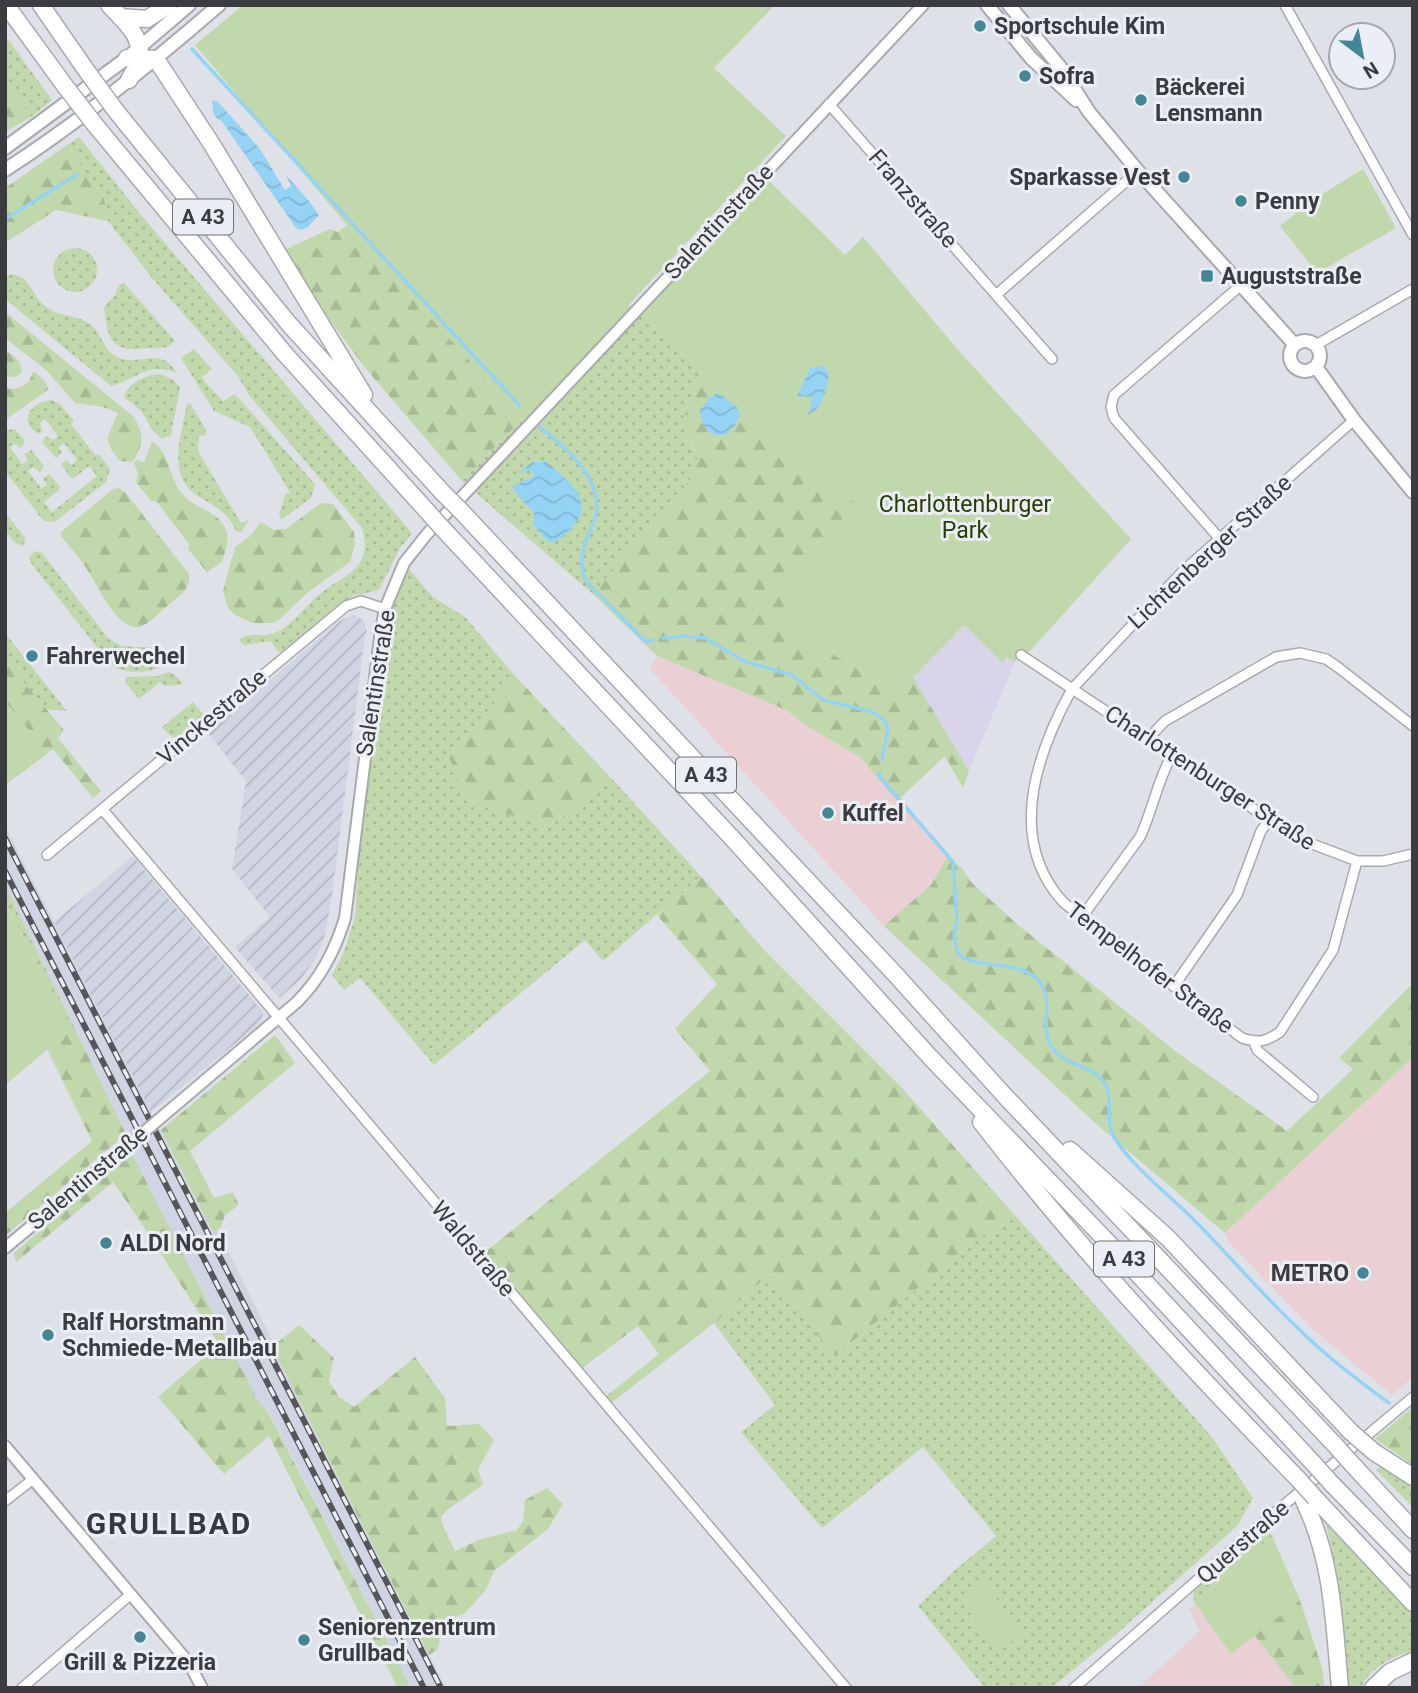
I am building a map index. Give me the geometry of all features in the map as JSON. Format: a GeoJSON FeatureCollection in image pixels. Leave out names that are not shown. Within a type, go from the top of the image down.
{"type":"FeatureCollection","features":[{"type":"Feature","properties":{"kind":"highway","name":"A 43"},"geometry":{"type":"LineString","coordinates":[[6,5],[96,126],[285,354],[444,530],[732,838],[930,1057],[1413,1567]]}},
{"type":"Feature","properties":{"kind":"highway","name":"A 43"},"geometry":{"type":"LineString","coordinates":[[41,5],[117,111],[289,324],[443,493],[1413,1530]]}},
{"type":"Feature","properties":{"kind":"highway"},"geometry":{"type":"LineString","coordinates":[[114,11],[147,19],[169,5]]}},
{"type":"Feature","properties":{"kind":"highway"},"geometry":{"type":"LineString","coordinates":[[114,11],[134,33],[140,56],[211,143],[360,388],[409,456]]}},
{"type":"Feature","properties":{"kind":"highway"},"geometry":{"type":"LineString","coordinates":[[5,14],[34,45]]}},
{"type":"Feature","properties":{"kind":"highway"},"geometry":{"type":"LineString","coordinates":[[129,80],[140,56]]}},
{"type":"Feature","properties":{"kind":"highway"},"geometry":{"type":"LineString","coordinates":[[930,1057],[1069,1233],[1260,1440],[1309,1499],[1413,1602]]}},
{"type":"Feature","properties":{"kind":"highway"},"geometry":{"type":"LineString","coordinates":[[1004,1094],[1043,1124],[1110,1188],[1168,1237],[1351,1432],[1374,1452],[1413,1477]]}},
{"type":"Feature","properties":{"kind":"highway"},"geometry":{"type":"LineString","coordinates":[[1309,1499],[1329,1573],[1340,1688]]}},
{"type":"Feature","properties":{"kind":"highway"},"geometry":{"type":"LineString","coordinates":[[1373,1688],[1390,1672],[1413,1661]]}},
{"type":"Feature","properties":{"kind":"main road"},"geometry":{"type":"LineString","coordinates":[[140,56],[189,5]]}},
{"type":"Feature","properties":{"kind":"main road"},"geometry":{"type":"LineString","coordinates":[[5,148],[219,5]]}},
{"type":"Feature","properties":{"kind":"main road"},"geometry":{"type":"LineString","coordinates":[[987,5],[1031,58],[1089,112]]}},
{"type":"Feature","properties":{"kind":"main road"},"geometry":{"type":"LineString","coordinates":[[1009,5],[1060,68],[1089,112],[1138,171],[1295,345]]}},
{"type":"Feature","properties":{"kind":"main road"},"geometry":{"type":"LineString","coordinates":[[5,170],[74,123],[129,80]]}},
{"type":"Feature","properties":{"kind":"main road"},"geometry":{"type":"LineString","coordinates":[[1303,341],[1316,345],[1321,356],[1316,367],[1307,371],[1294,366],[1290,358],[1295,345],[1303,341]]}},
{"type":"Feature","properties":{"kind":"main road"},"geometry":{"type":"LineString","coordinates":[[1316,367],[1354,420],[1413,492]]}},
{"type":"Feature","properties":{"kind":"street","name":"Salentinstraße"},"geometry":{"type":"LineString","coordinates":[[5,1248],[279,1019],[312,987],[337,943],[345,918],[385,609],[404,563],[427,534],[923,5]]}},
{"type":"Feature","properties":{"kind":"street"},"geometry":{"type":"LineString","coordinates":[[1284,5],[1413,235]]}},
{"type":"Feature","properties":{"kind":"street","name":"Franzstraße"},"geometry":{"type":"LineString","coordinates":[[829,104],[1052,359]]}},
{"type":"Feature","properties":{"kind":"street"},"geometry":{"type":"LineString","coordinates":[[996,295],[1138,171]]}},
{"type":"Feature","properties":{"kind":"street"},"geometry":{"type":"LineString","coordinates":[[1219,538],[1114,418],[1111,401],[1114,395],[1240,286]]}},
{"type":"Feature","properties":{"kind":"street"},"geometry":{"type":"LineString","coordinates":[[1316,345],[1413,289]]}},
{"type":"Feature","properties":{"kind":"street","name":"Lichtenberger Straße"},"geometry":{"type":"LineString","coordinates":[[1072,689],[1183,571],[1354,420]]}},
{"type":"Feature","properties":{"kind":"street","name":"Vinckestraße"},"geometry":{"type":"LineString","coordinates":[[47,855],[346,606],[360,601],[385,609]]}},
{"type":"Feature","properties":{"kind":"street"},"geometry":{"type":"LineString","coordinates":[[1148,739],[1165,721],[1276,657],[1300,653],[1326,659],[1413,726]]}},
{"type":"Feature","properties":{"kind":"street","name":"Charlottenburger Straße"},"geometry":{"type":"LineString","coordinates":[[1021,655],[1299,839],[1357,861],[1382,861],[1413,854]]}},
{"type":"Feature","properties":{"kind":"street","name":"Tempelhofer Straße"},"geometry":{"type":"LineString","coordinates":[[1072,689],[1033,783],[1030,830],[1046,880],[1064,903],[1242,1038],[1254,1042],[1268,1041],[1280,1032],[1333,950],[1357,861]]}},
{"type":"Feature","properties":{"kind":"street"},"geometry":{"type":"LineString","coordinates":[[1082,917],[1140,836],[1147,822],[1161,774],[1172,755]]}},
{"type":"Feature","properties":{"kind":"street","name":"Waldstraße"},"geometry":{"type":"LineString","coordinates":[[103,810],[846,1688]]}},
{"type":"Feature","properties":{"kind":"street"},"geometry":{"type":"LineString","coordinates":[[1174,986],[1237,895],[1261,831],[1269,820]]}},
{"type":"Feature","properties":{"kind":"street","name":"Tempelhofer Straße"},"geometry":{"type":"LineString","coordinates":[[1254,1042],[1258,1050],[1313,1097]]}},
{"type":"Feature","properties":{"kind":"street","name":"Querstraße"},"geometry":{"type":"LineString","coordinates":[[1074,1688],[1260,1525],[1413,1397]]}},
{"type":"Feature","properties":{"kind":"street"},"geometry":{"type":"LineString","coordinates":[[5,1446],[189,1663],[202,1688]]}},
{"type":"Feature","properties":{"kind":"street"},"geometry":{"type":"LineString","coordinates":[[5,1501],[32,1479]]}},
{"type":"Feature","properties":{"kind":"street"},"geometry":{"type":"LineString","coordinates":[[22,1688],[131,1594]]}},
{"type":"Feature","properties":{"kind":"shaded area"},"geometry":{"type":"Polygon","coordinates":[[[354,615],[364,621],[367,631],[324,939],[315,960],[300,980],[279,998],[235,947],[270,917],[232,869],[246,781],[208,733],[339,621],[354,615]]]}},
{"type":"Feature","properties":{"kind":"shaded area"},"geometry":{"type":"Polygon","coordinates":[[[964,625],[1003,663],[1006,657],[1015,662],[969,771],[913,677],[964,625]]]}},
{"type":"Feature","properties":{"kind":"shaded area"},"geometry":{"type":"Polygon","coordinates":[[[657,656],[786,710],[810,728],[861,758],[947,858],[931,885],[884,926],[650,669],[657,656]]]}},
{"type":"Feature","properties":{"kind":"shaded area"},"geometry":{"type":"Polygon","coordinates":[[[5,826],[213,1232],[218,1230],[274,1344],[272,1347],[446,1688],[411,1688],[268,1410],[257,1399],[133,1156],[136,1154],[5,886],[5,826]]]}},
{"type":"Feature","properties":{"kind":"shaded area"},"geometry":{"type":"Polygon","coordinates":[[[133,856],[263,1012],[258,1025],[151,1112],[54,922],[133,856]]]}},
{"type":"Feature","properties":{"kind":"shaded area"},"geometry":{"type":"Polygon","coordinates":[[[1413,1057],[1413,1377],[1392,1395],[1310,1327],[1228,1241],[1225,1233],[1413,1057]]]}},
{"type":"Feature","properties":{"kind":"shaded area"},"geometry":{"type":"Polygon","coordinates":[[[1195,1604],[1231,1654],[1254,1635],[1296,1688],[1138,1688],[1200,1631],[1189,1609],[1195,1604]]]}},
{"type":"Feature","properties":{"kind":"green space"},"geometry":{"type":"Polygon","coordinates":[[[243,5],[775,5],[714,68],[786,136],[522,419],[347,225],[195,45],[243,5]]]}},
{"type":"Feature","properties":{"kind":"green space"},"geometry":{"type":"Polygon","coordinates":[[[5,35],[52,100],[31,117],[5,80],[5,35]]]}},
{"type":"Feature","properties":{"kind":"green space"},"geometry":{"type":"Polygon","coordinates":[[[5,80],[31,117],[5,132],[5,80]]]}},
{"type":"Feature","properties":{"kind":"green space"},"geometry":{"type":"Polygon","coordinates":[[[79,137],[141,215],[412,533],[399,550],[379,590],[344,601],[281,652],[278,652],[271,641],[244,645],[239,640],[281,630],[316,597],[353,571],[364,554],[362,528],[249,395],[237,375],[152,278],[108,221],[104,198],[67,145],[79,137]]]}},
{"type":"Feature","properties":{"kind":"green space"},"geometry":{"type":"Polygon","coordinates":[[[67,145],[104,198],[108,221],[56,210],[5,243],[5,188],[67,145]]]}},
{"type":"Feature","properties":{"kind":"green space"},"geometry":{"type":"Polygon","coordinates":[[[1363,169],[1396,228],[1317,273],[1280,226],[1314,199],[1363,169]]]}},
{"type":"Feature","properties":{"kind":"green space","name":"Charlottenburger Park"},"geometry":{"type":"Polygon","coordinates":[[[766,178],[845,255],[863,237],[959,351],[1131,539],[1030,651],[1015,662],[1006,657],[1003,663],[964,625],[913,677],[890,687],[786,629],[782,588],[857,506],[639,315],[766,178]]]}},
{"type":"Feature","properties":{"kind":"green space"},"geometry":{"type":"Polygon","coordinates":[[[347,225],[522,419],[462,481],[367,370],[326,315],[286,249],[330,229],[338,232],[347,225]]]}},
{"type":"Feature","properties":{"kind":"green space"},"geometry":{"type":"Polygon","coordinates":[[[75,248],[84,249],[91,254],[96,261],[96,279],[91,286],[84,291],[75,292],[66,291],[59,286],[54,279],[53,270],[54,261],[59,254],[66,249],[75,248]]]}},
{"type":"Feature","properties":{"kind":"green space"},"geometry":{"type":"Polygon","coordinates":[[[11,274],[23,278],[40,302],[50,310],[90,324],[117,357],[125,360],[156,358],[170,364],[177,373],[150,370],[111,386],[5,299],[5,277],[11,274]]]}},
{"type":"Feature","properties":{"kind":"green space"},"geometry":{"type":"Polygon","coordinates":[[[124,283],[175,341],[172,344],[163,348],[127,349],[110,337],[104,307],[115,295],[119,285],[124,283]]]}},
{"type":"Feature","properties":{"kind":"green space"},"geometry":{"type":"Polygon","coordinates":[[[628,304],[702,372],[681,424],[698,456],[691,479],[593,594],[462,481],[628,304]]]}},
{"type":"Feature","properties":{"kind":"green space"},"geometry":{"type":"Polygon","coordinates":[[[5,312],[134,417],[140,429],[141,440],[139,451],[132,462],[120,461],[108,442],[118,413],[103,407],[75,403],[46,370],[5,338],[5,312]]]}},
{"type":"Feature","properties":{"kind":"green space"},"geometry":{"type":"Polygon","coordinates":[[[194,349],[212,369],[202,377],[204,381],[223,401],[235,394],[315,484],[311,498],[281,520],[279,514],[285,495],[290,492],[250,427],[214,411],[181,358],[194,349]]]}},
{"type":"Feature","properties":{"kind":"green space"},"geometry":{"type":"Polygon","coordinates":[[[5,350],[20,364],[22,371],[17,376],[5,376],[5,350]]]}},
{"type":"Feature","properties":{"kind":"green space"},"geometry":{"type":"Polygon","coordinates":[[[33,371],[43,379],[49,389],[5,420],[5,388],[23,386],[33,371]]]}},
{"type":"Feature","properties":{"kind":"green space"},"geometry":{"type":"Polygon","coordinates":[[[702,372],[858,506],[782,588],[787,629],[890,687],[913,677],[969,771],[963,788],[945,756],[897,801],[861,758],[810,728],[786,710],[657,656],[593,594],[691,479],[698,455],[681,424],[702,372]]]}},
{"type":"Feature","properties":{"kind":"green space"},"geometry":{"type":"Polygon","coordinates":[[[160,374],[174,380],[180,387],[171,435],[162,439],[152,430],[142,412],[124,397],[129,387],[138,380],[160,374]]]}},
{"type":"Feature","properties":{"kind":"green space"},"geometry":{"type":"Polygon","coordinates":[[[52,400],[61,405],[74,421],[71,424],[110,469],[106,482],[56,521],[49,522],[42,519],[5,471],[5,430],[15,429],[25,441],[21,448],[14,444],[10,447],[22,464],[28,461],[24,454],[31,450],[44,466],[40,472],[33,467],[28,471],[41,488],[47,485],[43,478],[49,474],[60,486],[59,490],[44,502],[52,512],[97,476],[89,466],[74,478],[70,477],[61,464],[66,460],[72,465],[77,460],[64,443],[59,447],[62,453],[56,458],[42,442],[47,436],[53,440],[58,436],[45,419],[40,423],[42,431],[38,434],[29,423],[28,417],[33,408],[52,400]]]}},
{"type":"Feature","properties":{"kind":"green space"},"geometry":{"type":"Polygon","coordinates":[[[190,403],[206,430],[205,435],[199,436],[198,451],[241,523],[249,520],[241,532],[236,531],[222,511],[190,490],[183,480],[179,468],[179,443],[187,404],[190,403]]]}},
{"type":"Feature","properties":{"kind":"green space"},"geometry":{"type":"Polygon","coordinates":[[[152,441],[163,453],[184,496],[218,518],[226,530],[227,542],[222,562],[207,572],[156,501],[151,501],[136,482],[138,474],[134,463],[136,460],[144,462],[152,441]]]}},
{"type":"Feature","properties":{"kind":"green space"},"geometry":{"type":"Polygon","coordinates":[[[119,488],[125,492],[189,574],[183,593],[152,620],[139,627],[128,625],[113,611],[85,566],[61,536],[61,532],[113,489],[119,488]]]}},
{"type":"Feature","properties":{"kind":"green space"},"geometry":{"type":"Polygon","coordinates":[[[321,503],[333,504],[354,532],[355,545],[350,562],[307,593],[278,621],[252,623],[235,615],[228,608],[223,591],[235,547],[249,537],[261,522],[274,530],[286,529],[321,503]]]}},
{"type":"Feature","properties":{"kind":"green space"},"geometry":{"type":"Polygon","coordinates":[[[5,512],[25,538],[24,546],[16,544],[5,531],[5,512]]]}},
{"type":"Feature","properties":{"kind":"green space"},"geometry":{"type":"Polygon","coordinates":[[[35,551],[42,553],[108,638],[121,646],[156,648],[165,659],[162,666],[135,672],[121,670],[110,664],[31,563],[29,557],[35,551]]]}},
{"type":"Feature","properties":{"kind":"green space"},"geometry":{"type":"Polygon","coordinates":[[[409,569],[433,597],[465,617],[516,677],[449,757],[548,827],[613,780],[701,876],[603,961],[585,940],[434,1065],[360,978],[344,990],[332,975],[343,954],[355,917],[358,865],[384,648],[392,605],[409,569]]]}},
{"type":"Feature","properties":{"kind":"green space"},"geometry":{"type":"Polygon","coordinates":[[[5,633],[67,711],[46,709],[5,660],[5,633]]]}},
{"type":"Feature","properties":{"kind":"green space"},"geometry":{"type":"Polygon","coordinates":[[[5,660],[64,730],[58,738],[101,791],[93,798],[53,749],[47,754],[5,701],[5,660]]]}},
{"type":"Feature","properties":{"kind":"green space"},"geometry":{"type":"Polygon","coordinates":[[[169,672],[183,683],[164,686],[160,682],[139,699],[125,682],[126,677],[158,676],[169,672]]]}},
{"type":"Feature","properties":{"kind":"green space"},"geometry":{"type":"Polygon","coordinates":[[[516,677],[613,780],[548,827],[466,801],[449,757],[516,677]]]}},
{"type":"Feature","properties":{"kind":"green space"},"geometry":{"type":"Polygon","coordinates":[[[5,701],[47,754],[5,785],[5,701]]]}},
{"type":"Feature","properties":{"kind":"green space"},"geometry":{"type":"Polygon","coordinates":[[[193,702],[204,715],[179,737],[172,737],[162,727],[193,702]]]}},
{"type":"Feature","properties":{"kind":"green space"},"geometry":{"type":"Polygon","coordinates":[[[947,858],[960,866],[972,883],[1018,925],[1178,1053],[1287,1131],[1353,1069],[1339,1058],[1413,983],[1413,1057],[1225,1233],[1094,1122],[884,926],[931,885],[947,858]]]}},
{"type":"Feature","properties":{"kind":"green space"},"geometry":{"type":"Polygon","coordinates":[[[701,876],[763,949],[902,1088],[1012,1212],[834,1356],[770,1274],[714,1323],[610,1404],[604,1398],[659,1354],[638,1326],[581,1369],[484,1253],[710,1071],[675,1029],[717,984],[657,915],[701,876]]]}},
{"type":"Feature","properties":{"kind":"green space"},"geometry":{"type":"Polygon","coordinates":[[[5,886],[74,1027],[72,1029],[5,903],[5,886]]]}},
{"type":"Feature","properties":{"kind":"green space"},"geometry":{"type":"Polygon","coordinates":[[[5,904],[72,1029],[5,1085],[5,904]]]}},
{"type":"Feature","properties":{"kind":"green space"},"geometry":{"type":"Polygon","coordinates":[[[74,1027],[125,1132],[5,1236],[5,1213],[92,1141],[47,1049],[74,1027]]]}},
{"type":"Feature","properties":{"kind":"green space"},"geometry":{"type":"Polygon","coordinates":[[[275,1035],[295,1063],[190,1151],[214,1198],[233,1192],[239,1205],[225,1215],[221,1228],[213,1232],[161,1130],[275,1035]]]}},
{"type":"Feature","properties":{"kind":"green space"},"geometry":{"type":"Polygon","coordinates":[[[133,1156],[257,1399],[267,1410],[411,1688],[398,1688],[269,1436],[224,1474],[158,1397],[219,1344],[113,1182],[16,1262],[14,1253],[127,1158],[133,1156]]]}},
{"type":"Feature","properties":{"kind":"green space"},"geometry":{"type":"Polygon","coordinates":[[[1012,1212],[1211,1436],[1253,1498],[1237,1526],[1112,1638],[1051,1688],[985,1688],[918,1606],[996,1536],[923,1447],[822,1528],[741,1432],[775,1405],[714,1323],[770,1274],[835,1355],[1012,1212]]]}},
{"type":"Feature","properties":{"kind":"green space"},"geometry":{"type":"Polygon","coordinates":[[[299,1325],[334,1358],[329,1381],[339,1397],[354,1407],[415,1357],[445,1398],[447,1426],[479,1424],[494,1440],[478,1470],[483,1485],[441,1517],[455,1551],[481,1539],[517,1530],[523,1521],[525,1500],[547,1488],[563,1504],[548,1529],[494,1571],[485,1591],[465,1613],[437,1625],[440,1640],[438,1649],[429,1655],[272,1347],[299,1325]]]}},
{"type":"Feature","properties":{"kind":"green space"},"geometry":{"type":"Polygon","coordinates":[[[1413,1407],[1413,1465],[1375,1439],[1413,1407]]]}},
{"type":"Feature","properties":{"kind":"green space"},"geometry":{"type":"Polygon","coordinates":[[[1380,1467],[1413,1485],[1413,1507],[1376,1470],[1380,1467]]]}},
{"type":"Feature","properties":{"kind":"green space"},"geometry":{"type":"Polygon","coordinates":[[[1326,1524],[1413,1615],[1413,1651],[1382,1664],[1370,1674],[1361,1688],[1347,1688],[1336,1568],[1326,1524]]]}},
{"type":"Feature","properties":{"kind":"green space"},"geometry":{"type":"Polygon","coordinates":[[[1265,1528],[1272,1536],[1194,1602],[1193,1589],[1265,1528]]]}},
{"type":"Feature","properties":{"kind":"green space"},"geometry":{"type":"Polygon","coordinates":[[[1272,1536],[1300,1600],[1231,1654],[1194,1602],[1272,1536]]]}},
{"type":"Feature","properties":{"kind":"green space"},"geometry":{"type":"Polygon","coordinates":[[[984,1582],[1023,1634],[999,1651],[960,1600],[984,1582]]]}},
{"type":"Feature","properties":{"kind":"green space"},"geometry":{"type":"Polygon","coordinates":[[[1300,1600],[1322,1668],[1325,1688],[1296,1688],[1254,1635],[1300,1600]]]}},
{"type":"Feature","properties":{"kind":"water"},"geometry":{"type":"Polygon","coordinates":[[[212,100],[218,102],[260,149],[285,190],[291,186],[286,175],[309,201],[319,215],[308,227],[301,230],[296,228],[221,120],[218,120],[213,112],[212,100]]]}},
{"type":"Feature","properties":{"kind":"water"},"geometry":{"type":"Polygon","coordinates":[[[823,366],[829,373],[824,397],[818,408],[808,415],[813,397],[797,396],[810,368],[823,366]]]}},
{"type":"Feature","properties":{"kind":"water"},"geometry":{"type":"Polygon","coordinates":[[[718,393],[736,406],[740,413],[736,424],[726,435],[707,430],[701,416],[700,410],[710,397],[718,393]]]}},
{"type":"Feature","properties":{"kind":"water"},"geometry":{"type":"Polygon","coordinates":[[[532,462],[547,462],[570,483],[581,499],[580,517],[566,534],[550,543],[533,526],[534,513],[514,491],[514,485],[533,477],[532,470],[518,474],[532,462]]]}},
{"type":"Feature","properties":{"kind":"waterway"},"geometry":{"type":"LineString","coordinates":[[192,49],[520,406]]}},
{"type":"Feature","properties":{"kind":"waterway"},"geometry":{"type":"LineString","coordinates":[[5,219],[78,174]]}},
{"type":"Feature","properties":{"kind":"waterway"},"geometry":{"type":"LineString","coordinates":[[538,426],[572,456],[590,480],[596,494],[597,509],[582,559],[586,581],[646,642],[653,640]]}},
{"type":"Feature","properties":{"kind":"waterway"},"geometry":{"type":"LineString","coordinates":[[663,638],[705,638],[744,661],[792,675],[823,700],[878,715],[885,721],[888,729],[882,759]]}},
{"type":"Feature","properties":{"kind":"waterway"},"geometry":{"type":"LineString","coordinates":[[880,773],[879,776],[953,862],[957,920],[954,935],[958,954],[977,962],[1019,969],[1037,979],[1046,996],[1048,1041],[1059,1055],[1094,1073],[1105,1083],[1109,1095],[1110,1125],[1123,1150],[1313,1343],[1389,1403]]}},
{"type":"Feature","properties":{"kind":"railway"},"geometry":{"type":"LineString","coordinates":[[5,838],[441,1688]]}},
{"type":"Feature","properties":{"kind":"railway"},"geometry":{"type":"LineString","coordinates":[[5,871],[424,1688]]}},
{"type":"Feature","properties":{"kind":"place","name":"Sportschule Kim"},"geometry":{"type":"Point","coordinates":[980,26]}},
{"type":"Feature","properties":{"kind":"place","name":"Sofra"},"geometry":{"type":"Point","coordinates":[1025,76]}},
{"type":"Feature","properties":{"kind":"place","name":"Bäckerei Lensmann"},"geometry":{"type":"Point","coordinates":[1141,100]}},
{"type":"Feature","properties":{"kind":"place","name":"Sparkasse Vest"},"geometry":{"type":"Point","coordinates":[1184,177]}},
{"type":"Feature","properties":{"kind":"place","name":"Penny"},"geometry":{"type":"Point","coordinates":[1241,201]}},
{"type":"Feature","properties":{"kind":"place","name":"Auguststraße"},"geometry":{"type":"Point","coordinates":[1207,276]}},
{"type":"Feature","properties":{"kind":"place","name":"Fahrerwechel"},"geometry":{"type":"Point","coordinates":[32,656]}},
{"type":"Feature","properties":{"kind":"place","name":"Kuffel"},"geometry":{"type":"Point","coordinates":[828,813]}},
{"type":"Feature","properties":{"kind":"place","name":"ALDI Nord"},"geometry":{"type":"Point","coordinates":[106,1243]}},
{"type":"Feature","properties":{"kind":"place","name":"METRO"},"geometry":{"type":"Point","coordinates":[1363,1273]}},
{"type":"Feature","properties":{"kind":"place","name":"Ralf Horstmann Schmiede-Metallbau"},"geometry":{"type":"Point","coordinates":[48,1335]}},
{"type":"Feature","properties":{"kind":"place","name":"Grill & Pizzeria"},"geometry":{"type":"Point","coordinates":[140,1637]}},
{"type":"Feature","properties":{"kind":"place","name":"Seniorenzentrum Grullbad"},"geometry":{"type":"Point","coordinates":[304,1640]}},
{"type":"Feature","properties":{"kind":"district","name":"GRULLBAD"},"geometry":{"type":"Point","coordinates":[169,1523]}}]}
